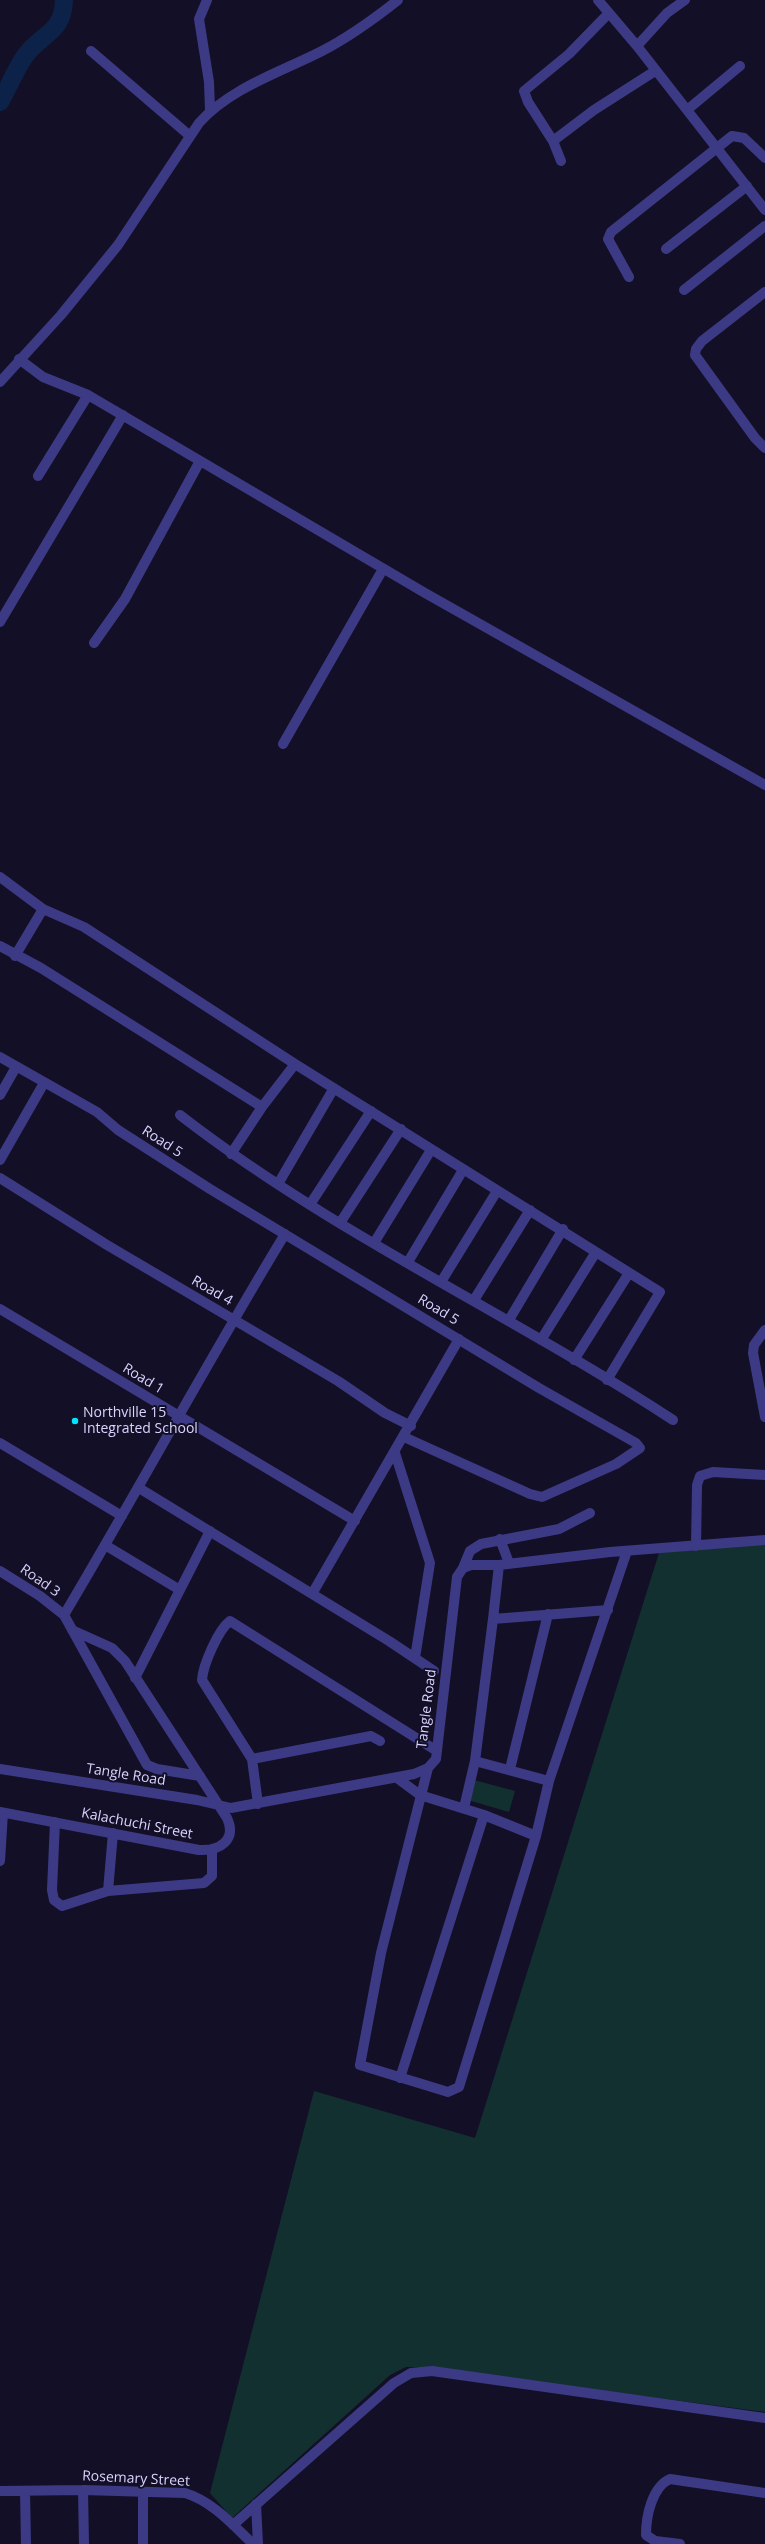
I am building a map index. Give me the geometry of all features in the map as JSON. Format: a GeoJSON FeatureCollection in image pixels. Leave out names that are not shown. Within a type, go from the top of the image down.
{"type":"FeatureCollection","features":[{"type":"Feature","properties":{"kind":"street"},"geometry":{"type":"LineString","coordinates":[[207,0],[199,20],[209,82],[210,110]]}},
{"type":"Feature","properties":{"kind":"street"},"geometry":{"type":"LineString","coordinates":[[0,382],[60,315],[118,245],[190,136],[210,110],[248,88],[341,40],[398,0]]}},
{"type":"Feature","properties":{"kind":"street"},"geometry":{"type":"LineString","coordinates":[[598,0],[608,14],[637,46],[765,210]]}},
{"type":"Feature","properties":{"kind":"street"},"geometry":{"type":"LineString","coordinates":[[637,46],[667,13],[685,0]]}},
{"type":"Feature","properties":{"kind":"street"},"geometry":{"type":"LineString","coordinates":[[561,161],[553,142],[528,102],[524,91],[569,54],[608,14]]}},
{"type":"Feature","properties":{"kind":"street"},"geometry":{"type":"LineString","coordinates":[[91,51],[190,136]]}},
{"type":"Feature","properties":{"kind":"street"},"geometry":{"type":"LineString","coordinates":[[687,110],[740,66]]}},
{"type":"Feature","properties":{"kind":"street"},"geometry":{"type":"LineString","coordinates":[[553,142],[594,110],[655,71]]}},
{"type":"Feature","properties":{"kind":"street"},"geometry":{"type":"LineString","coordinates":[[629,276],[610,246],[608,235],[732,136],[740,136],[765,158]]}},
{"type":"Feature","properties":{"kind":"street"},"geometry":{"type":"LineString","coordinates":[[666,248],[747,186]]}},
{"type":"Feature","properties":{"kind":"street"},"geometry":{"type":"LineString","coordinates":[[684,290],[765,226]]}},
{"type":"Feature","properties":{"kind":"street"},"geometry":{"type":"LineString","coordinates":[[765,292],[702,341],[698,345],[695,354],[755,438],[765,448]]}},
{"type":"Feature","properties":{"kind":"street"},"geometry":{"type":"LineString","coordinates":[[20,359],[42,377],[88,395],[384,569],[765,785]]}},
{"type":"Feature","properties":{"kind":"street"},"geometry":{"type":"LineString","coordinates":[[38,476],[88,395]]}},
{"type":"Feature","properties":{"kind":"street"},"geometry":{"type":"LineString","coordinates":[[0,622],[123,415]]}},
{"type":"Feature","properties":{"kind":"street"},"geometry":{"type":"LineString","coordinates":[[94,643],[125,599],[200,461]]}},
{"type":"Feature","properties":{"kind":"street"},"geometry":{"type":"LineString","coordinates":[[283,744],[384,569]]}},
{"type":"Feature","properties":{"kind":"street"},"geometry":{"type":"LineString","coordinates":[[0,877],[43,910],[84,927],[295,1064],[401,1129],[463,1170],[562,1229],[660,1292],[608,1380]]}},
{"type":"Feature","properties":{"kind":"street"},"geometry":{"type":"LineString","coordinates":[[16,956],[43,910]]}},
{"type":"Feature","properties":{"kind":"street"},"geometry":{"type":"LineString","coordinates":[[0,946],[16,956],[41,968],[262,1107]]}},
{"type":"Feature","properties":{"kind":"street","name":"Road 5"},"geometry":{"type":"LineString","coordinates":[[0,1057],[97,1112],[118,1130],[161,1158],[285,1234],[636,1443],[639,1450],[616,1464],[542,1497],[530,1494],[404,1437]]}},
{"type":"Feature","properties":{"kind":"street"},"geometry":{"type":"LineString","coordinates":[[231,1154],[262,1107],[295,1064]]}},
{"type":"Feature","properties":{"kind":"street"},"geometry":{"type":"LineString","coordinates":[[0,1095],[16,1067]]}},
{"type":"Feature","properties":{"kind":"street"},"geometry":{"type":"LineString","coordinates":[[0,1160],[44,1083]]}},
{"type":"Feature","properties":{"kind":"street"},"geometry":{"type":"LineString","coordinates":[[278,1184],[334,1088]]}},
{"type":"Feature","properties":{"kind":"street"},"geometry":{"type":"LineString","coordinates":[[310,1203],[371,1111]]}},
{"type":"Feature","properties":{"kind":"street"},"geometry":{"type":"LineString","coordinates":[[180,1115],[231,1154],[340,1223],[508,1320],[673,1420]]}},
{"type":"Feature","properties":{"kind":"street"},"geometry":{"type":"LineString","coordinates":[[340,1223],[401,1129]]}},
{"type":"Feature","properties":{"kind":"street"},"geometry":{"type":"LineString","coordinates":[[374,1243],[431,1150]]}},
{"type":"Feature","properties":{"kind":"street"},"geometry":{"type":"LineString","coordinates":[[408,1262],[463,1170]]}},
{"type":"Feature","properties":{"kind":"street","name":"Road 4"},"geometry":{"type":"LineString","coordinates":[[0,1178],[107,1245],[338,1381],[385,1413],[411,1426]]}},
{"type":"Feature","properties":{"kind":"street"},"geometry":{"type":"LineString","coordinates":[[441,1282],[497,1191]]}},
{"type":"Feature","properties":{"kind":"street"},"geometry":{"type":"LineString","coordinates":[[474,1300],[530,1210]]}},
{"type":"Feature","properties":{"kind":"street"},"geometry":{"type":"LineString","coordinates":[[508,1320],[562,1229]]}},
{"type":"Feature","properties":{"kind":"street"},"geometry":{"type":"LineString","coordinates":[[200,1776],[156,1769],[144,1761],[64,1615],[139,1488],[233,1320],[285,1234]]}},
{"type":"Feature","properties":{"kind":"street"},"geometry":{"type":"LineString","coordinates":[[541,1340],[596,1252]]}},
{"type":"Feature","properties":{"kind":"street"},"geometry":{"type":"LineString","coordinates":[[574,1360],[629,1272]]}},
{"type":"Feature","properties":{"kind":"street","name":"Road 1"},"geometry":{"type":"LineString","coordinates":[[0,1309],[355,1522]]}},
{"type":"Feature","properties":{"kind":"street"},"geometry":{"type":"LineString","coordinates":[[765,1330],[754,1345],[752,1353],[765,1417]]}},
{"type":"Feature","properties":{"kind":"street"},"geometry":{"type":"LineString","coordinates":[[312,1594],[411,1426],[459,1339]]}},
{"type":"Feature","properties":{"kind":"street"},"geometry":{"type":"LineString","coordinates":[[0,1443],[122,1516]]}},
{"type":"Feature","properties":{"kind":"street"},"geometry":{"type":"LineString","coordinates":[[395,1453],[430,1563],[415,1658]]}},
{"type":"Feature","properties":{"kind":"street"},"geometry":{"type":"LineString","coordinates":[[696,1546],[697,1485],[700,1476],[713,1472],[765,1475]]}},
{"type":"Feature","properties":{"kind":"street"},"geometry":{"type":"LineString","coordinates":[[139,1488],[434,1671]]}},
{"type":"Feature","properties":{"kind":"street","name":"Tangle Road"},"geometry":{"type":"LineString","coordinates":[[0,1770],[240,1808],[397,1778],[414,1774],[428,1768],[433,1764],[437,1750],[457,1576],[463,1568],[466,1558],[475,1547],[500,1539],[559,1529],[590,1513]]}},
{"type":"Feature","properties":{"kind":"street"},"geometry":{"type":"LineString","coordinates":[[135,1678],[210,1531]]}},
{"type":"Feature","properties":{"kind":"street"},"geometry":{"type":"LineString","coordinates":[[464,1808],[475,1761],[493,1619],[504,1564],[500,1539]]}},
{"type":"Feature","properties":{"kind":"street"},"geometry":{"type":"LineString","coordinates":[[463,1568],[471,1565],[504,1564],[627,1551],[765,1540]]}},
{"type":"Feature","properties":{"kind":"street"},"geometry":{"type":"LineString","coordinates":[[106,1545],[180,1590]]}},
{"type":"Feature","properties":{"kind":"street"},"geometry":{"type":"LineString","coordinates":[[428,1768],[380,1953],[360,2065],[448,2092],[459,2086],[536,1836],[549,1780],[627,1551]]}},
{"type":"Feature","properties":{"kind":"street","name":"Road 3"},"geometry":{"type":"LineString","coordinates":[[0,1571],[40,1596],[64,1615]]}},
{"type":"Feature","properties":{"kind":"street"},"geometry":{"type":"LineString","coordinates":[[493,1619],[608,1610]]}},
{"type":"Feature","properties":{"kind":"street"},"geometry":{"type":"LineString","coordinates":[[510,1769],[548,1614]]}},
{"type":"Feature","properties":{"kind":"street"},"geometry":{"type":"LineString","coordinates":[[258,1804],[252,1759],[202,1680],[203,1669],[219,1636],[230,1621],[437,1750]]}},
{"type":"Feature","properties":{"kind":"street"},"geometry":{"type":"LineString","coordinates":[[55,1822],[52,1890],[56,1903],[62,1906],[108,1892],[207,1881],[212,1876],[214,1869],[212,1849],[224,1844],[229,1838],[231,1832],[227,1818],[217,1805],[200,1776],[125,1661],[112,1648],[72,1630]]}},
{"type":"Feature","properties":{"kind":"street"},"geometry":{"type":"LineString","coordinates":[[252,1759],[371,1736],[380,1740]]}},
{"type":"Feature","properties":{"kind":"street"},"geometry":{"type":"LineString","coordinates":[[475,1761],[549,1780]]}},
{"type":"Feature","properties":{"kind":"street"},"geometry":{"type":"LineString","coordinates":[[397,1778],[420,1795],[484,1815],[536,1836]]}},
{"type":"Feature","properties":{"kind":"street"},"geometry":{"type":"LineString","coordinates":[[0,1862],[2,1813]]}},
{"type":"Feature","properties":{"kind":"street","name":"Kalachuchi Street"},"geometry":{"type":"LineString","coordinates":[[2,1813],[199,1850],[212,1849]]}},
{"type":"Feature","properties":{"kind":"street"},"geometry":{"type":"LineString","coordinates":[[400,2078],[484,1815]]}},
{"type":"Feature","properties":{"kind":"street"},"geometry":{"type":"LineString","coordinates":[[108,1892],[113,1833]]}},
{"type":"Feature","properties":{"kind":"street"},"geometry":{"type":"LineString","coordinates":[[233,2525],[351,2419],[394,2383],[411,2373],[432,2371],[765,2418]]}},
{"type":"Feature","properties":{"kind":"street"},"geometry":{"type":"LineString","coordinates":[[680,2544],[655,2541],[646,2534],[646,2526],[655,2496],[661,2483],[670,2479],[765,2493]]}},
{"type":"Feature","properties":{"kind":"street"},"geometry":{"type":"LineString","coordinates":[[25,2490],[26,2544]]}},
{"type":"Feature","properties":{"kind":"street"},"geometry":{"type":"LineString","coordinates":[[83,2490],[84,2544]]}},
{"type":"Feature","properties":{"kind":"street","name":"Rosemary Street"},"geometry":{"type":"LineString","coordinates":[[0,2491],[83,2490],[185,2493],[197,2497],[233,2525],[252,2544]]}},
{"type":"Feature","properties":{"kind":"street"},"geometry":{"type":"LineString","coordinates":[[143,2492],[143,2544]]}},
{"type":"Feature","properties":{"kind":"street"},"geometry":{"type":"LineString","coordinates":[[256,2504],[258,2544]]}},
{"type":"Feature","properties":{"kind":"green space"},"geometry":{"type":"Polygon","coordinates":[[[765,1544],[765,2412],[421,2367],[406,2367],[390,2375],[232,2518],[210,2493],[314,2091],[475,2138],[659,1553],[765,1544]]]}},
{"type":"Feature","properties":{"kind":"green space"},"geometry":{"type":"Polygon","coordinates":[[[474,1780],[515,1791],[509,1812],[468,1800],[474,1780]]]}},
{"type":"Feature","properties":{"kind":"waterway"},"geometry":{"type":"LineString","coordinates":[[0,102],[25,56],[31,48],[55,27],[60,20],[64,0]]}},
{"type":"Feature","properties":{"kind":"place","name":"Northville 15 Integrated School"},"geometry":{"type":"Point","coordinates":[75,1421]}}]}
